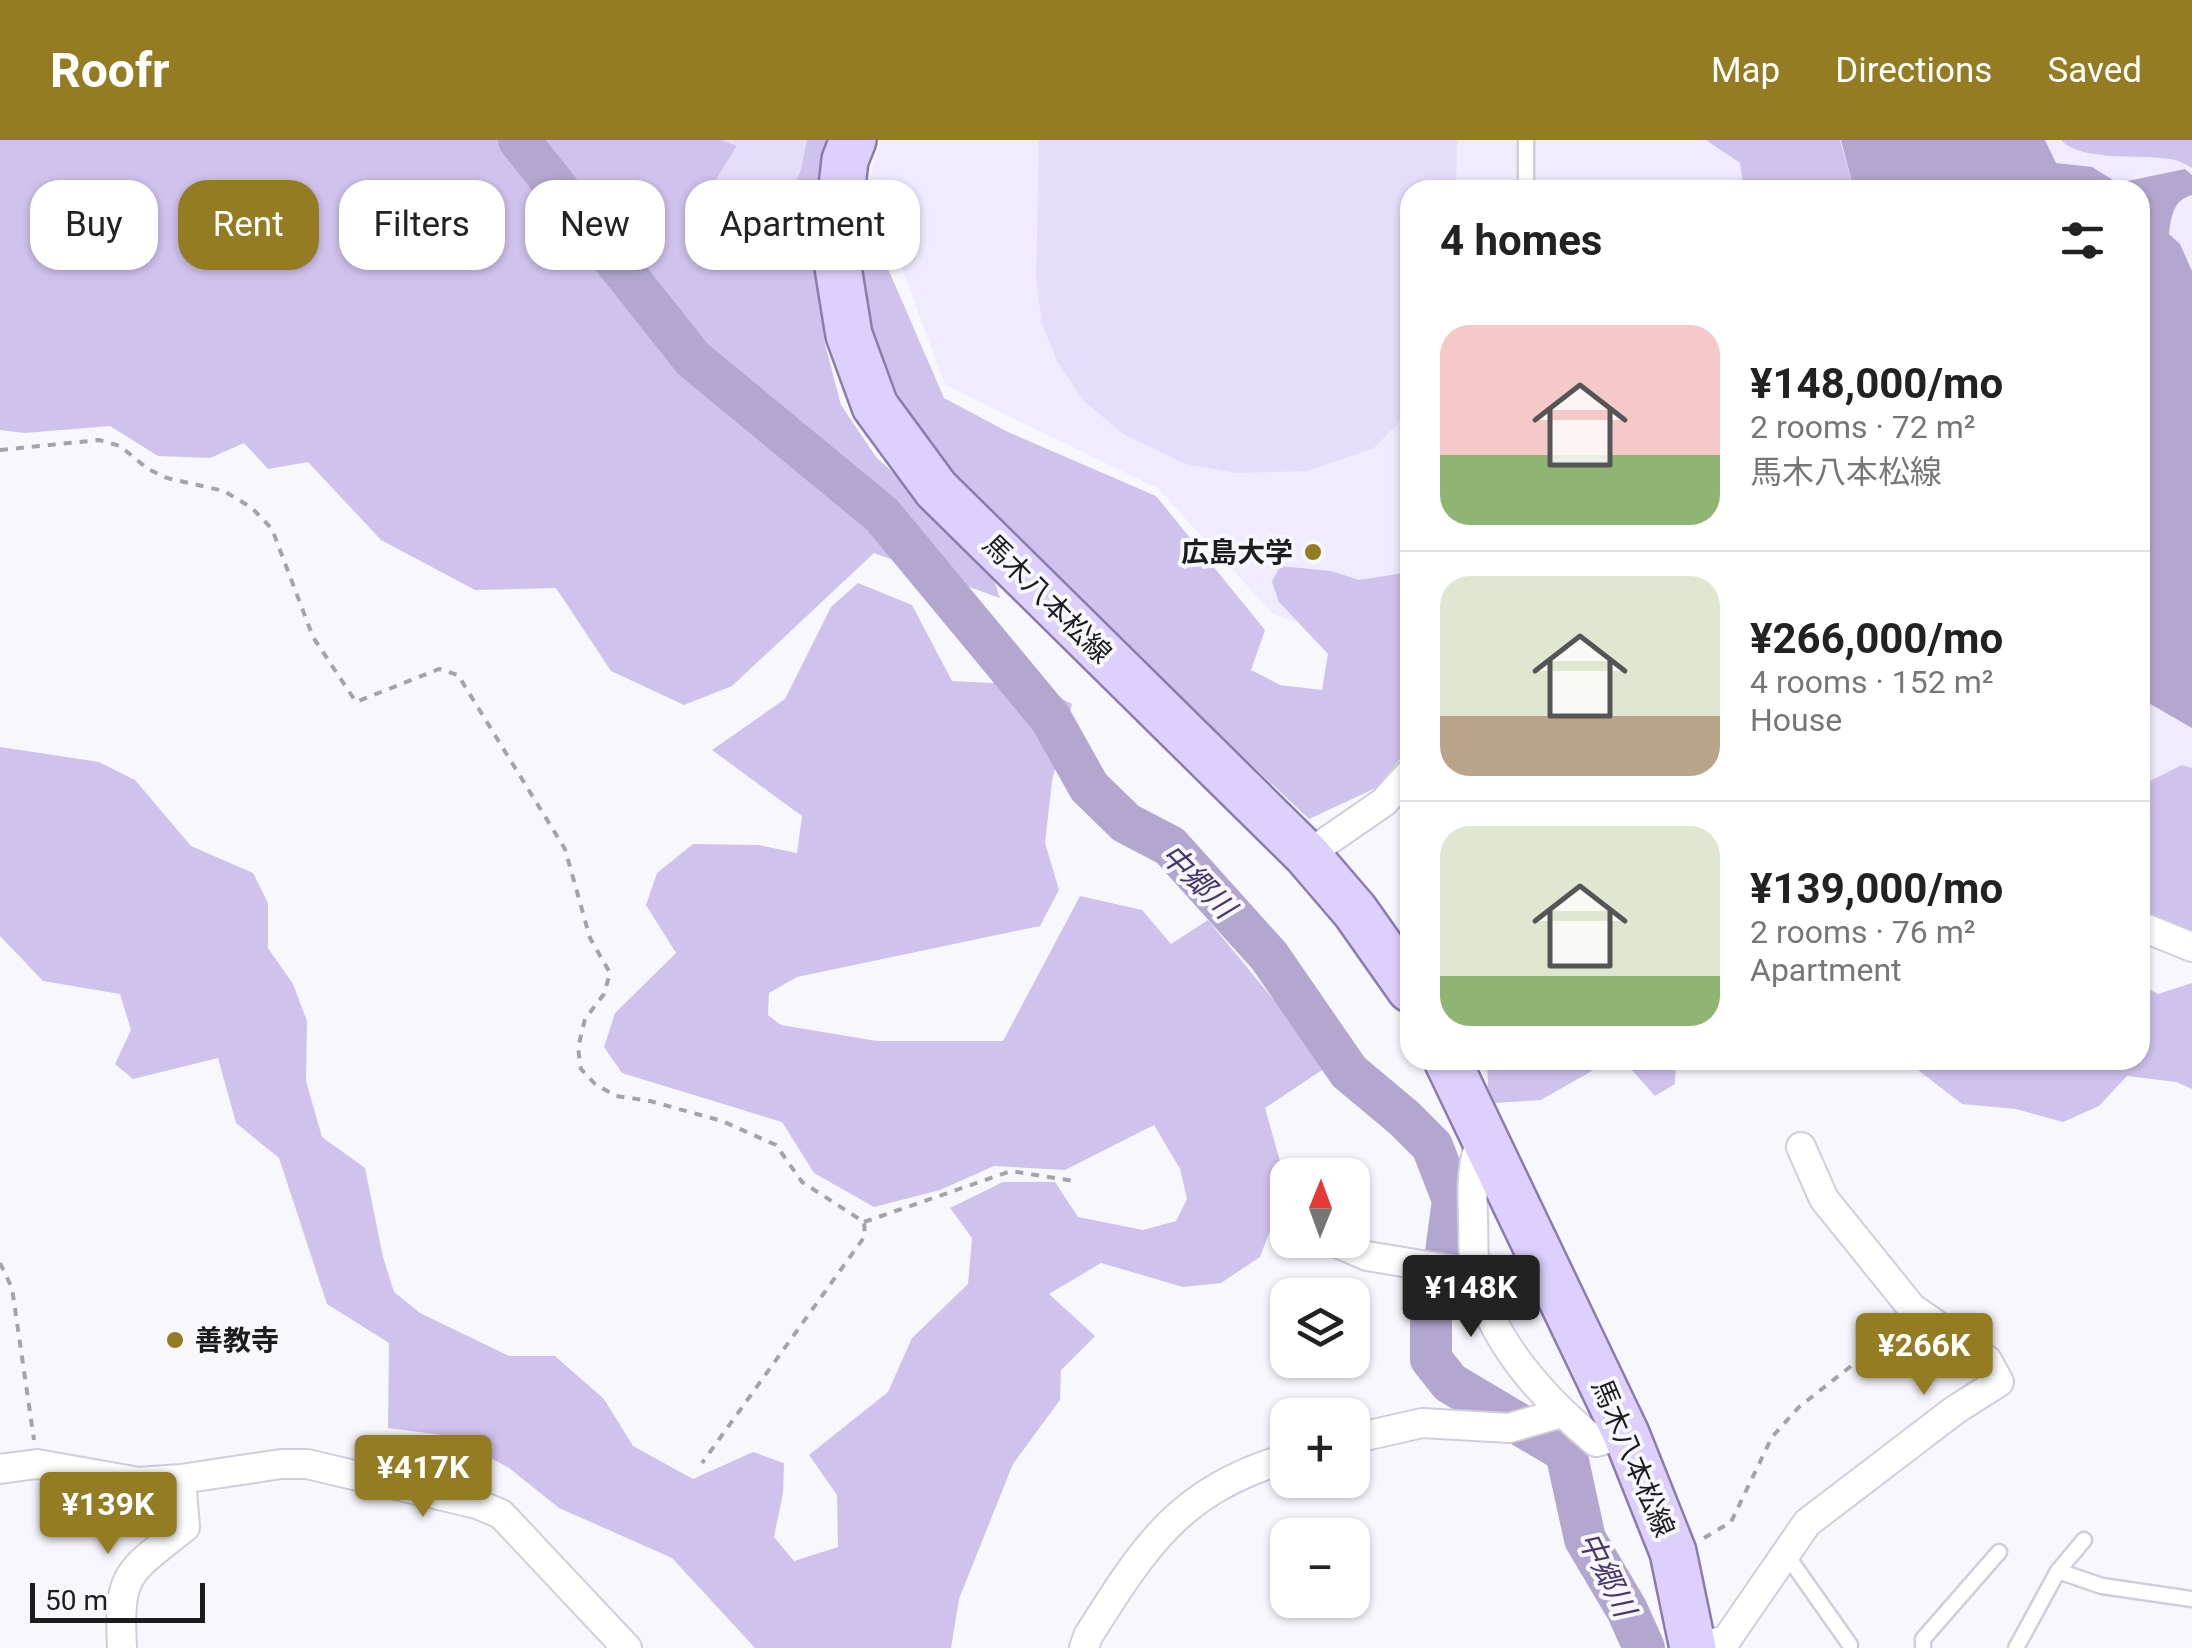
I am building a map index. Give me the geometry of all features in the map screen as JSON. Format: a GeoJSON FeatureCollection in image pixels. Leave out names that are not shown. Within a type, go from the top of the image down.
{"type":"FeatureCollection","features":[{"type":"Feature","properties":{"kind":"main road","name":"馬木八本松線"},"geometry":{"type":"LineString","coordinates":[[853,140],[844,160],[835,249],[849,335],[875,406],[936,490],[1307,855],[1355,910],[1400,974]]}},
{"type":"Feature","properties":{"kind":"main road","name":"馬木八本松線"},"geometry":{"type":"LineString","coordinates":[[1452,1070],[1626,1434],[1672,1552],[1696,1648]]}},
{"type":"Feature","properties":{"kind":"street"},"geometry":{"type":"LineString","coordinates":[[1307,855],[1384,802],[1400,784]]}},
{"type":"Feature","properties":{"kind":"street"},"geometry":{"type":"LineString","coordinates":[[2150,930],[2192,947]]}},
{"type":"Feature","properties":{"kind":"street"},"geometry":{"type":"LineString","coordinates":[[1454,1271],[1474,1154],[1483,1134]]}},
{"type":"Feature","properties":{"kind":"street"},"geometry":{"type":"LineString","coordinates":[[1696,1648],[1727,1639],[1807,1523],[1955,1410],[1998,1382],[1987,1360],[1912,1308],[1824,1199],[1801,1147]]}},
{"type":"Feature","properties":{"kind":"street"},"geometry":{"type":"LineString","coordinates":[[1370,1257],[1454,1271],[1492,1319],[1550,1416],[1596,1442],[1626,1434]]}},
{"type":"Feature","properties":{"kind":"street"},"geometry":{"type":"LineString","coordinates":[[1370,1434],[1422,1423],[1510,1428],[1550,1416]]}},
{"type":"Feature","properties":{"kind":"street"},"geometry":{"type":"LineString","coordinates":[[1084,1648],[1140,1554],[1177,1516],[1210,1490],[1270,1463]]}},
{"type":"Feature","properties":{"kind":"street"},"geometry":{"type":"LineString","coordinates":[[0,1468],[37,1464],[139,1482],[307,1464],[476,1504],[502,1514],[627,1648]]}},
{"type":"Feature","properties":{"kind":"street"},"geometry":{"type":"LineString","coordinates":[[122,1648],[120,1605],[126,1582],[138,1565],[185,1527],[181,1479]]}},
{"type":"Feature","properties":{"kind":"lane"},"geometry":{"type":"LineString","coordinates":[[1526,140],[1526,180]]}},
{"type":"Feature","properties":{"kind":"lane"},"geometry":{"type":"LineString","coordinates":[[2016,1648],[2058,1571],[2084,1540]]}},
{"type":"Feature","properties":{"kind":"lane"},"geometry":{"type":"LineString","coordinates":[[1923,1648],[1923,1639],[1999,1552]]}},
{"type":"Feature","properties":{"kind":"lane"},"geometry":{"type":"LineString","coordinates":[[1786,1554],[1850,1645]]}},
{"type":"Feature","properties":{"kind":"lane"},"geometry":{"type":"LineString","coordinates":[[2058,1571],[2102,1586],[2192,1599]]}},
{"type":"Feature","properties":{"kind":"path"},"geometry":{"type":"LineString","coordinates":[[0,450],[99,440],[120,446],[148,470],[224,490],[252,508],[272,529],[313,638],[356,702],[438,669],[458,674],[565,849],[590,938],[610,973],[604,994],[585,1019],[578,1048],[581,1069],[595,1084],[616,1096],[722,1121],[776,1145],[802,1182],[864,1222],[866,1236],[702,1463]]}},
{"type":"Feature","properties":{"kind":"path"},"geometry":{"type":"LineString","coordinates":[[864,1222],[1011,1172],[1074,1182]]}},
{"type":"Feature","properties":{"kind":"path"},"geometry":{"type":"LineString","coordinates":[[0,1262],[12,1288],[37,1464]]}},
{"type":"Feature","properties":{"kind":"path"},"geometry":{"type":"LineString","coordinates":[[1672,1552],[1731,1522],[1772,1437],[1799,1407],[1902,1326],[1912,1308]]}},
{"type":"Feature","properties":{"kind":"shaded area"},"geometry":{"type":"Polygon","coordinates":[[[0,140],[721,140],[737,146],[716,180],[685,180],[685,270],[818,270],[824,340],[841,405],[876,457],[986,557],[1000,598],[874,553],[732,686],[684,705],[611,671],[556,588],[475,590],[381,540],[308,462],[268,469],[244,443],[210,458],[158,456],[110,426],[25,433],[0,430],[0,140]]]}},
{"type":"Feature","properties":{"kind":"shaded area"},"geometry":{"type":"Polygon","coordinates":[[[721,140],[807,140],[797,180],[715,180],[737,147],[721,140]]]}},
{"type":"Feature","properties":{"kind":"shaded area"},"geometry":{"type":"Polygon","coordinates":[[[807,140],[830,140],[820,180],[797,180],[807,140]]]}},
{"type":"Feature","properties":{"kind":"shaded area","name":"広島大学"},"geometry":{"type":"Polygon","coordinates":[[[881,140],[2192,140],[2192,959],[2150,943],[2150,180],[1400,180],[1400,653],[1274,615],[1157,488],[945,385],[903,270],[920,270],[920,180],[869,180],[881,140]]]}},
{"type":"Feature","properties":{"kind":"shaded area"},"geometry":{"type":"Polygon","coordinates":[[[1039,140],[1457,140],[1456,180],[1400,180],[1400,421],[1374,448],[1307,471],[1236,473],[1186,464],[1123,434],[1084,401],[1057,361],[1042,324],[1036,279],[1039,140]]]}},
{"type":"Feature","properties":{"kind":"shaded area"},"geometry":{"type":"Polygon","coordinates":[[[1706,140],[1840,140],[1851,180],[1743,180],[1740,163],[1706,140]]]}},
{"type":"Feature","properties":{"kind":"shaded area"},"geometry":{"type":"Polygon","coordinates":[[[1841,140],[2045,140],[2056,163],[2092,167],[2113,180],[1851,180],[1841,140]]]}},
{"type":"Feature","properties":{"kind":"shaded area"},"geometry":{"type":"Polygon","coordinates":[[[2061,140],[2192,140],[2192,168],[2170,159],[2082,152],[2061,140]]]}},
{"type":"Feature","properties":{"kind":"shaded area"},"geometry":{"type":"Polygon","coordinates":[[[2185,169],[2192,175],[2192,195],[2177,205],[2169,234],[2180,244],[2192,271],[2192,728],[2150,704],[2150,180],[2132,180],[2185,169]]]}},
{"type":"Feature","properties":{"kind":"shaded area"},"geometry":{"type":"Polygon","coordinates":[[[862,270],[889,270],[944,398],[1008,432],[1156,496],[1265,630],[1251,670],[1280,685],[1322,690],[1328,654],[1279,602],[1272,582],[1280,566],[1331,571],[1359,580],[1400,574],[1400,759],[1378,787],[1309,819],[998,526],[920,437],[893,386],[869,326],[862,270]]]}},
{"type":"Feature","properties":{"kind":"shaded area"},"geometry":{"type":"Polygon","coordinates":[[[858,583],[912,605],[952,681],[1036,685],[1072,704],[1052,781],[1045,843],[1059,890],[1040,926],[797,977],[769,993],[768,1015],[781,1025],[877,1041],[1003,1041],[1080,896],[1142,910],[1171,944],[1208,920],[1328,1066],[1265,1108],[1279,1158],[1270,1158],[1270,1231],[1260,1257],[1221,1283],[1183,1287],[1101,1263],[1049,1294],[1095,1336],[1061,1370],[1060,1400],[1013,1464],[959,1599],[951,1648],[755,1648],[672,1558],[559,1508],[509,1468],[450,1436],[388,1428],[389,1343],[327,1304],[279,1158],[236,1123],[218,1058],[133,1079],[115,1064],[131,1030],[120,994],[43,981],[0,936],[0,747],[99,762],[135,780],[191,846],[253,873],[268,903],[268,948],[293,984],[307,1021],[306,1081],[322,1137],[365,1168],[394,1292],[420,1313],[509,1356],[555,1356],[604,1399],[633,1446],[693,1479],[753,1452],[784,1463],[783,1493],[774,1537],[794,1561],[838,1547],[837,1495],[809,1455],[888,1392],[912,1338],[968,1284],[972,1238],[950,1208],[1003,1182],[1055,1182],[1078,1217],[1143,1230],[1176,1221],[1187,1199],[1180,1169],[1154,1125],[1065,1170],[994,1166],[940,1190],[874,1207],[814,1173],[782,1122],[622,1073],[604,1047],[615,1013],[676,953],[646,905],[657,873],[693,844],[759,845],[797,853],[802,816],[712,750],[785,699],[831,607],[858,583]]]}},
{"type":"Feature","properties":{"kind":"shaded area"},"geometry":{"type":"Polygon","coordinates":[[[2182,765],[2192,768],[2192,938],[2150,919],[2150,781],[2182,765]]]}},
{"type":"Feature","properties":{"kind":"shaded area"},"geometry":{"type":"Polygon","coordinates":[[[2192,983],[2192,1089],[2176,1082],[2127,1076],[2099,1106],[2063,1122],[2016,1109],[1962,1104],[1918,1070],[2150,1070],[2150,990],[2158,994],[2192,983]]]}},
{"type":"Feature","properties":{"kind":"shaded area"},"geometry":{"type":"Polygon","coordinates":[[[1487,1070],[1594,1070],[1541,1100],[1495,1103],[1488,1087],[1487,1070]]]}},
{"type":"Feature","properties":{"kind":"shaded area"},"geometry":{"type":"Polygon","coordinates":[[[1632,1070],[1676,1070],[1675,1084],[1655,1096],[1632,1070]]]}},
{"type":"Feature","properties":{"kind":"waterway","name":"中郷川"},"geometry":{"type":"LineString","coordinates":[[519,140],[693,359],[882,515],[1051,719],[1089,787],[1126,823],[1170,846],[1269,956],[1349,1072],[1432,1146],[1453,1200],[1431,1319],[1431,1359],[1450,1383],[1566,1452],[1585,1539],[1627,1610],[1644,1648]]}},
{"type":"Feature","properties":{"kind":"place","name":"広島大学"},"geometry":{"type":"Point","coordinates":[1313,552]}},
{"type":"Feature","properties":{"kind":"place","name":"善教寺"},"geometry":{"type":"Point","coordinates":[175,1340]}}]}
